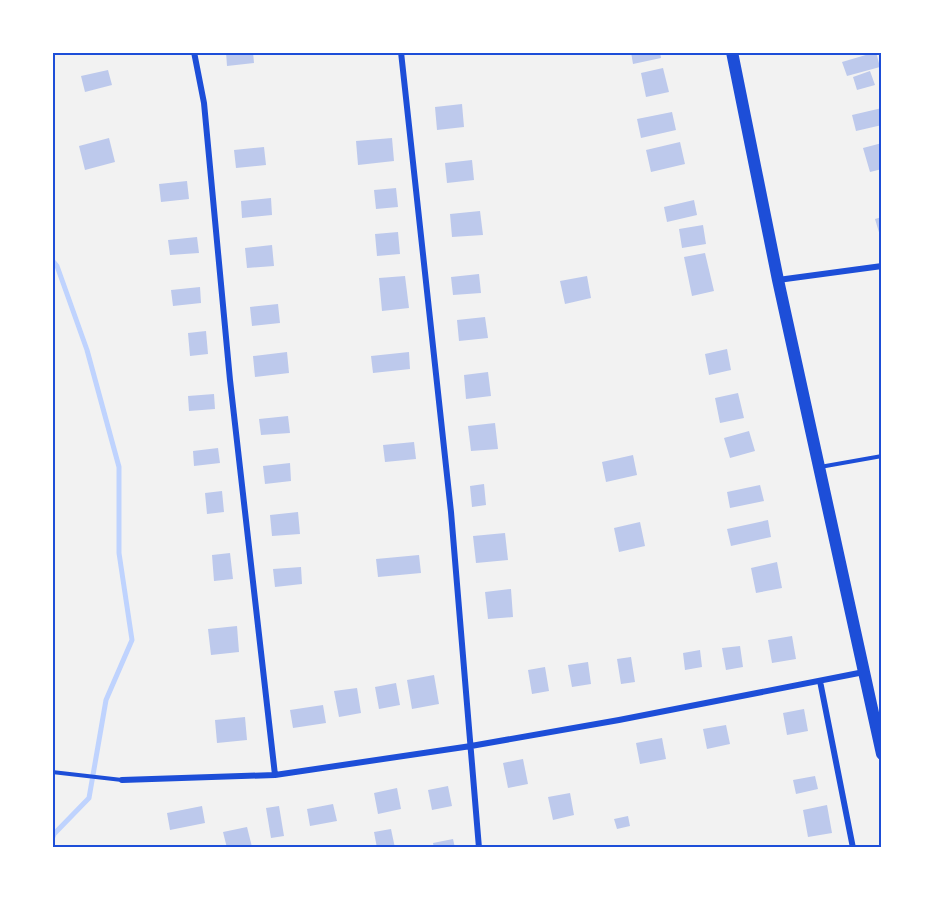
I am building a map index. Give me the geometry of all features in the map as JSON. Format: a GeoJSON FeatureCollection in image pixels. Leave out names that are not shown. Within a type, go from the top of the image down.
{"type":"FeatureCollection","features":[{"type":"Feature","properties":{"kind":"main road"},"geometry":{"type":"LineString","coordinates":[[732,52],[778,280],[882,754]]}},
{"type":"Feature","properties":{"kind":"street"},"geometry":{"type":"LineString","coordinates":[[194,52],[204,104],[230,380],[275,775]]}},
{"type":"Feature","properties":{"kind":"street"},"geometry":{"type":"LineString","coordinates":[[401,52],[452,512],[479,848]]}},
{"type":"Feature","properties":{"kind":"street"},"geometry":{"type":"LineString","coordinates":[[778,280],[882,266]]}},
{"type":"Feature","properties":{"kind":"street"},"geometry":{"type":"LineString","coordinates":[[122,780],[275,775],[471,746],[619,720],[864,672]]}},
{"type":"Feature","properties":{"kind":"street"},"geometry":{"type":"LineString","coordinates":[[820,681],[853,848]]}},
{"type":"Feature","properties":{"kind":"lane"},"geometry":{"type":"LineString","coordinates":[[819,467],[882,456]]}},
{"type":"Feature","properties":{"kind":"lane"},"geometry":{"type":"LineString","coordinates":[[52,772],[122,780]]}},
{"type":"Feature","properties":{"kind":"building"},"geometry":{"type":"Polygon","coordinates":[[[226,52],[253,52],[254,63],[227,66],[226,52]]]}},
{"type":"Feature","properties":{"kind":"building"},"geometry":{"type":"Polygon","coordinates":[[[631,52],[660,52],[661,58],[633,64],[631,52]]]}},
{"type":"Feature","properties":{"kind":"building"},"geometry":{"type":"Polygon","coordinates":[[[876,52],[880,67],[847,76],[842,62],[876,52]]]}},
{"type":"Feature","properties":{"kind":"building"},"geometry":{"type":"Polygon","coordinates":[[[663,68],[669,92],[646,97],[641,73],[663,68]]]}},
{"type":"Feature","properties":{"kind":"building"},"geometry":{"type":"Polygon","coordinates":[[[108,70],[112,85],[85,92],[81,76],[108,70]]]}},
{"type":"Feature","properties":{"kind":"building"},"geometry":{"type":"Polygon","coordinates":[[[870,71],[875,85],[857,90],[853,77],[870,71]]]}},
{"type":"Feature","properties":{"kind":"building"},"geometry":{"type":"Polygon","coordinates":[[[462,104],[464,127],[437,130],[435,107],[462,104]]]}},
{"type":"Feature","properties":{"kind":"building"},"geometry":{"type":"Polygon","coordinates":[[[882,108],[882,125],[856,131],[852,115],[882,108]]]}},
{"type":"Feature","properties":{"kind":"building"},"geometry":{"type":"Polygon","coordinates":[[[672,112],[676,130],[641,138],[637,119],[672,112]]]}},
{"type":"Feature","properties":{"kind":"building"},"geometry":{"type":"Polygon","coordinates":[[[109,138],[115,162],[85,170],[79,146],[109,138]]]}},
{"type":"Feature","properties":{"kind":"building"},"geometry":{"type":"Polygon","coordinates":[[[392,138],[394,161],[358,165],[356,141],[392,138]]]}},
{"type":"Feature","properties":{"kind":"building"},"geometry":{"type":"Polygon","coordinates":[[[680,142],[685,164],[651,172],[646,150],[680,142]]]}},
{"type":"Feature","properties":{"kind":"building"},"geometry":{"type":"Polygon","coordinates":[[[882,143],[882,169],[870,172],[863,148],[882,143]]]}},
{"type":"Feature","properties":{"kind":"building"},"geometry":{"type":"Polygon","coordinates":[[[264,147],[266,165],[236,168],[234,150],[264,147]]]}},
{"type":"Feature","properties":{"kind":"building"},"geometry":{"type":"Polygon","coordinates":[[[472,160],[474,180],[447,183],[445,163],[472,160]]]}},
{"type":"Feature","properties":{"kind":"building"},"geometry":{"type":"Polygon","coordinates":[[[187,181],[189,199],[161,202],[159,184],[187,181]]]}},
{"type":"Feature","properties":{"kind":"building"},"geometry":{"type":"Polygon","coordinates":[[[396,188],[398,207],[376,209],[374,190],[396,188]]]}},
{"type":"Feature","properties":{"kind":"building"},"geometry":{"type":"Polygon","coordinates":[[[271,198],[272,215],[242,218],[241,201],[271,198]]]}},
{"type":"Feature","properties":{"kind":"building"},"geometry":{"type":"Polygon","coordinates":[[[694,200],[697,215],[667,222],[664,207],[694,200]]]}},
{"type":"Feature","properties":{"kind":"building"},"geometry":{"type":"Polygon","coordinates":[[[480,211],[483,235],[452,237],[450,214],[480,211]]]}},
{"type":"Feature","properties":{"kind":"building"},"geometry":{"type":"Polygon","coordinates":[[[882,217],[882,239],[881,239],[875,219],[882,217]]]}},
{"type":"Feature","properties":{"kind":"building"},"geometry":{"type":"Polygon","coordinates":[[[703,225],[706,244],[682,248],[679,229],[703,225]]]}},
{"type":"Feature","properties":{"kind":"building"},"geometry":{"type":"Polygon","coordinates":[[[398,232],[400,254],[377,256],[375,234],[398,232]]]}},
{"type":"Feature","properties":{"kind":"building"},"geometry":{"type":"Polygon","coordinates":[[[197,237],[199,253],[170,255],[168,240],[197,237]]]}},
{"type":"Feature","properties":{"kind":"building"},"geometry":{"type":"Polygon","coordinates":[[[272,245],[274,266],[247,268],[245,248],[272,245]]]}},
{"type":"Feature","properties":{"kind":"building"},"geometry":{"type":"Polygon","coordinates":[[[705,253],[714,291],[692,296],[684,257],[705,253]]]}},
{"type":"Feature","properties":{"kind":"building"},"geometry":{"type":"Polygon","coordinates":[[[479,274],[481,293],[453,295],[451,277],[479,274]]]}},
{"type":"Feature","properties":{"kind":"building"},"geometry":{"type":"Polygon","coordinates":[[[405,276],[409,308],[382,311],[379,278],[405,276]]]}},
{"type":"Feature","properties":{"kind":"building"},"geometry":{"type":"Polygon","coordinates":[[[587,276],[591,298],[565,304],[560,281],[587,276]]]}},
{"type":"Feature","properties":{"kind":"building"},"geometry":{"type":"Polygon","coordinates":[[[200,287],[201,303],[173,306],[171,290],[200,287]]]}},
{"type":"Feature","properties":{"kind":"building"},"geometry":{"type":"Polygon","coordinates":[[[278,304],[280,323],[252,326],[250,307],[278,304]]]}},
{"type":"Feature","properties":{"kind":"building"},"geometry":{"type":"Polygon","coordinates":[[[485,317],[488,338],[459,341],[457,320],[485,317]]]}},
{"type":"Feature","properties":{"kind":"building"},"geometry":{"type":"Polygon","coordinates":[[[206,331],[208,354],[190,356],[188,333],[206,331]]]}},
{"type":"Feature","properties":{"kind":"building"},"geometry":{"type":"Polygon","coordinates":[[[727,349],[731,370],[709,375],[705,354],[727,349]]]}},
{"type":"Feature","properties":{"kind":"building"},"geometry":{"type":"Polygon","coordinates":[[[287,352],[289,373],[255,377],[253,356],[287,352]]]}},
{"type":"Feature","properties":{"kind":"building"},"geometry":{"type":"Polygon","coordinates":[[[409,352],[410,369],[373,373],[371,356],[409,352]]]}},
{"type":"Feature","properties":{"kind":"building"},"geometry":{"type":"Polygon","coordinates":[[[488,372],[491,396],[466,399],[464,375],[488,372]]]}},
{"type":"Feature","properties":{"kind":"building"},"geometry":{"type":"Polygon","coordinates":[[[738,393],[744,418],[720,423],[715,398],[738,393]]]}},
{"type":"Feature","properties":{"kind":"building"},"geometry":{"type":"Polygon","coordinates":[[[214,394],[215,409],[189,411],[188,396],[214,394]]]}},
{"type":"Feature","properties":{"kind":"building"},"geometry":{"type":"Polygon","coordinates":[[[288,416],[290,433],[261,435],[259,419],[288,416]]]}},
{"type":"Feature","properties":{"kind":"building"},"geometry":{"type":"Polygon","coordinates":[[[495,423],[498,449],[471,451],[468,426],[495,423]]]}},
{"type":"Feature","properties":{"kind":"building"},"geometry":{"type":"Polygon","coordinates":[[[749,431],[755,451],[730,458],[724,438],[749,431]]]}},
{"type":"Feature","properties":{"kind":"building"},"geometry":{"type":"Polygon","coordinates":[[[414,442],[416,459],[385,462],[383,445],[414,442]]]}},
{"type":"Feature","properties":{"kind":"building"},"geometry":{"type":"Polygon","coordinates":[[[218,448],[220,463],[194,466],[193,451],[218,448]]]}},
{"type":"Feature","properties":{"kind":"building"},"geometry":{"type":"Polygon","coordinates":[[[633,455],[637,475],[606,482],[602,462],[633,455]]]}},
{"type":"Feature","properties":{"kind":"building"},"geometry":{"type":"Polygon","coordinates":[[[290,463],[291,481],[265,484],[263,466],[290,463]]]}},
{"type":"Feature","properties":{"kind":"building"},"geometry":{"type":"Polygon","coordinates":[[[484,484],[486,505],[472,507],[470,486],[484,484]]]}},
{"type":"Feature","properties":{"kind":"building"},"geometry":{"type":"Polygon","coordinates":[[[760,485],[764,501],[730,508],[727,492],[760,485]]]}},
{"type":"Feature","properties":{"kind":"building"},"geometry":{"type":"Polygon","coordinates":[[[222,491],[224,512],[207,514],[205,493],[222,491]]]}},
{"type":"Feature","properties":{"kind":"building"},"geometry":{"type":"Polygon","coordinates":[[[298,512],[300,534],[272,536],[270,515],[298,512]]]}},
{"type":"Feature","properties":{"kind":"building"},"geometry":{"type":"Polygon","coordinates":[[[768,520],[771,537],[731,546],[727,529],[768,520]]]}},
{"type":"Feature","properties":{"kind":"building"},"geometry":{"type":"Polygon","coordinates":[[[640,522],[645,546],[619,552],[614,528],[640,522]]]}},
{"type":"Feature","properties":{"kind":"building"},"geometry":{"type":"Polygon","coordinates":[[[505,533],[508,560],[476,563],[473,536],[505,533]]]}},
{"type":"Feature","properties":{"kind":"building"},"geometry":{"type":"Polygon","coordinates":[[[230,553],[233,579],[214,581],[212,555],[230,553]]]}},
{"type":"Feature","properties":{"kind":"building"},"geometry":{"type":"Polygon","coordinates":[[[419,555],[421,573],[378,577],[376,559],[419,555]]]}},
{"type":"Feature","properties":{"kind":"building"},"geometry":{"type":"Polygon","coordinates":[[[777,562],[782,588],[756,593],[751,568],[777,562]]]}},
{"type":"Feature","properties":{"kind":"building"},"geometry":{"type":"Polygon","coordinates":[[[301,567],[302,584],[275,587],[273,569],[301,567]]]}},
{"type":"Feature","properties":{"kind":"building"},"geometry":{"type":"Polygon","coordinates":[[[511,589],[513,617],[488,619],[485,592],[511,589]]]}},
{"type":"Feature","properties":{"kind":"building"},"geometry":{"type":"Polygon","coordinates":[[[237,626],[239,652],[211,655],[208,629],[237,626]]]}},
{"type":"Feature","properties":{"kind":"building"},"geometry":{"type":"Polygon","coordinates":[[[792,636],[796,659],[772,663],[768,640],[792,636]]]}},
{"type":"Feature","properties":{"kind":"building"},"geometry":{"type":"Polygon","coordinates":[[[740,646],[743,667],[726,670],[722,648],[740,646]]]}},
{"type":"Feature","properties":{"kind":"building"},"geometry":{"type":"Polygon","coordinates":[[[700,650],[702,667],[685,670],[683,653],[700,650]]]}},
{"type":"Feature","properties":{"kind":"building"},"geometry":{"type":"Polygon","coordinates":[[[631,657],[635,682],[621,684],[617,659],[631,657]]]}},
{"type":"Feature","properties":{"kind":"building"},"geometry":{"type":"Polygon","coordinates":[[[588,662],[591,684],[572,687],[568,665],[588,662]]]}},
{"type":"Feature","properties":{"kind":"building"},"geometry":{"type":"Polygon","coordinates":[[[545,667],[549,691],[532,694],[528,670],[545,667]]]}},
{"type":"Feature","properties":{"kind":"building"},"geometry":{"type":"Polygon","coordinates":[[[434,675],[439,704],[412,709],[407,680],[434,675]]]}},
{"type":"Feature","properties":{"kind":"building"},"geometry":{"type":"Polygon","coordinates":[[[396,683],[400,705],[379,709],[375,687],[396,683]]]}},
{"type":"Feature","properties":{"kind":"building"},"geometry":{"type":"Polygon","coordinates":[[[357,688],[361,713],[339,717],[334,691],[357,688]]]}},
{"type":"Feature","properties":{"kind":"building"},"geometry":{"type":"Polygon","coordinates":[[[323,705],[326,723],[293,728],[290,710],[323,705]]]}},
{"type":"Feature","properties":{"kind":"building"},"geometry":{"type":"Polygon","coordinates":[[[804,709],[808,731],[787,735],[783,713],[804,709]]]}},
{"type":"Feature","properties":{"kind":"building"},"geometry":{"type":"Polygon","coordinates":[[[245,717],[247,740],[217,743],[215,720],[245,717]]]}},
{"type":"Feature","properties":{"kind":"building"},"geometry":{"type":"Polygon","coordinates":[[[726,725],[730,744],[707,749],[703,729],[726,725]]]}},
{"type":"Feature","properties":{"kind":"building"},"geometry":{"type":"Polygon","coordinates":[[[662,738],[666,759],[640,764],[636,743],[662,738]]]}},
{"type":"Feature","properties":{"kind":"building"},"geometry":{"type":"Polygon","coordinates":[[[523,759],[528,784],[508,788],[503,763],[523,759]]]}},
{"type":"Feature","properties":{"kind":"building"},"geometry":{"type":"Polygon","coordinates":[[[815,776],[818,789],[796,794],[793,780],[815,776]]]}},
{"type":"Feature","properties":{"kind":"building"},"geometry":{"type":"Polygon","coordinates":[[[448,786],[452,806],[432,810],[428,790],[448,786]]]}},
{"type":"Feature","properties":{"kind":"building"},"geometry":{"type":"Polygon","coordinates":[[[397,788],[401,809],[378,814],[374,793],[397,788]]]}},
{"type":"Feature","properties":{"kind":"building"},"geometry":{"type":"Polygon","coordinates":[[[570,793],[574,815],[553,820],[548,797],[570,793]]]}},
{"type":"Feature","properties":{"kind":"building"},"geometry":{"type":"Polygon","coordinates":[[[333,804],[337,821],[310,826],[307,809],[333,804]]]}},
{"type":"Feature","properties":{"kind":"building"},"geometry":{"type":"Polygon","coordinates":[[[827,805],[832,833],[808,837],[803,810],[827,805]]]}},
{"type":"Feature","properties":{"kind":"building"},"geometry":{"type":"Polygon","coordinates":[[[202,806],[205,823],[170,830],[167,813],[202,806]]]}},
{"type":"Feature","properties":{"kind":"building"},"geometry":{"type":"Polygon","coordinates":[[[279,806],[284,836],[271,838],[266,808],[279,806]]]}},
{"type":"Feature","properties":{"kind":"building"},"geometry":{"type":"Polygon","coordinates":[[[628,816],[630,826],[617,829],[614,819],[628,816]]]}},
{"type":"Feature","properties":{"kind":"building"},"geometry":{"type":"Polygon","coordinates":[[[247,827],[252,847],[227,848],[223,832],[247,827]]]}},
{"type":"Feature","properties":{"kind":"building"},"geometry":{"type":"Polygon","coordinates":[[[391,829],[395,848],[377,848],[374,832],[391,829]]]}},
{"type":"Feature","properties":{"kind":"building"},"geometry":{"type":"Polygon","coordinates":[[[453,839],[455,848],[434,848],[433,843],[453,839]]]}},
{"type":"Feature","properties":{"kind":"waterway"},"geometry":{"type":"LineString","coordinates":[[52,260],[57,266],[87,350],[119,467],[119,553],[132,640],[106,700],[89,798],[54,834],[52,839]]}}]}
